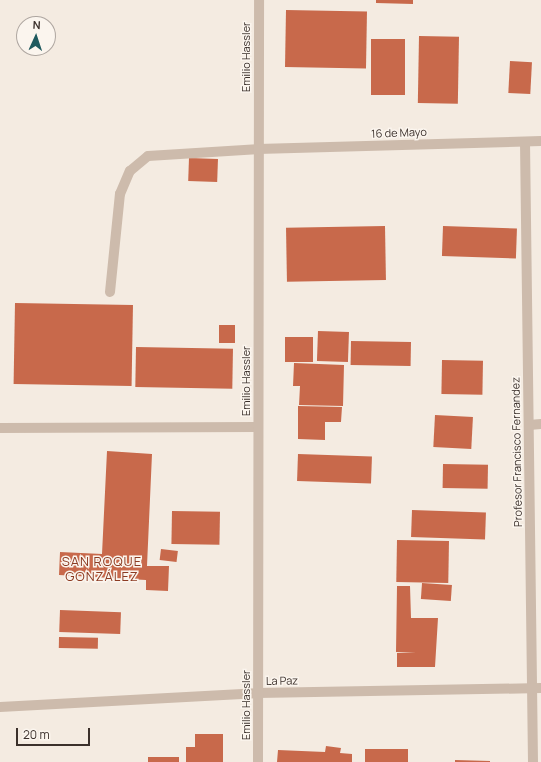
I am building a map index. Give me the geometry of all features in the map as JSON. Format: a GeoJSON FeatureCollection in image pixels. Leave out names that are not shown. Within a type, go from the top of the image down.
{"type":"FeatureCollection","features":[{"type":"Feature","properties":{"kind":"street","name":"Emilio Hassler"},"geometry":{"type":"LineString","coordinates":[[258,762],[259,0]]}},
{"type":"Feature","properties":{"kind":"street","name":"16 de Mayo"},"geometry":{"type":"LineString","coordinates":[[110,292],[120,194],[130,172],[148,156],[258,149],[541,141]]}},
{"type":"Feature","properties":{"kind":"street","name":"Profesor Francisco Fernandez"},"geometry":{"type":"LineString","coordinates":[[525,142],[529,424],[537,688],[533,762]]}},
{"type":"Feature","properties":{"kind":"street"},"geometry":{"type":"LineString","coordinates":[[529,424],[541,424]]}},
{"type":"Feature","properties":{"kind":"street"},"geometry":{"type":"LineString","coordinates":[[0,428],[258,427]]}},
{"type":"Feature","properties":{"kind":"street","name":"La Paz"},"geometry":{"type":"LineString","coordinates":[[0,707],[258,694],[537,688]]}},
{"type":"Feature","properties":{"kind":"building"},"geometry":{"type":"Polygon","coordinates":[[[376,0],[413,0],[413,4],[376,3],[376,0]]]}},
{"type":"Feature","properties":{"kind":"building"},"geometry":{"type":"Polygon","coordinates":[[[286,10],[367,11],[366,68],[285,67],[286,10]]]}},
{"type":"Feature","properties":{"kind":"building"},"geometry":{"type":"Polygon","coordinates":[[[419,36],[459,37],[458,104],[418,103],[419,36]]]}},
{"type":"Feature","properties":{"kind":"building"},"geometry":{"type":"Polygon","coordinates":[[[371,39],[405,39],[405,95],[371,95],[371,39]]]}},
{"type":"Feature","properties":{"kind":"building"},"geometry":{"type":"Polygon","coordinates":[[[510,61],[532,62],[530,94],[508,93],[510,61]]]}},
{"type":"Feature","properties":{"kind":"building"},"geometry":{"type":"Polygon","coordinates":[[[189,158],[218,159],[217,182],[188,181],[189,158]]]}},
{"type":"Feature","properties":{"kind":"building"},"geometry":{"type":"Polygon","coordinates":[[[385,226],[386,280],[287,282],[286,228],[385,226]]]}},
{"type":"Feature","properties":{"kind":"building"},"geometry":{"type":"Polygon","coordinates":[[[443,226],[517,229],[516,259],[442,256],[443,226]]]}},
{"type":"Feature","properties":{"kind":"building"},"geometry":{"type":"Polygon","coordinates":[[[15,303],[133,305],[132,386],[14,384],[15,303]]]}},
{"type":"Feature","properties":{"kind":"building"},"geometry":{"type":"Polygon","coordinates":[[[219,325],[235,325],[235,343],[219,343],[219,325]]]}},
{"type":"Feature","properties":{"kind":"building"},"geometry":{"type":"Polygon","coordinates":[[[318,331],[349,332],[348,362],[317,361],[318,331]]]}},
{"type":"Feature","properties":{"kind":"building"},"geometry":{"type":"Polygon","coordinates":[[[285,337],[313,337],[313,362],[285,362],[285,337]]]}},
{"type":"Feature","properties":{"kind":"building"},"geometry":{"type":"Polygon","coordinates":[[[351,341],[411,342],[411,366],[351,365],[351,341]]]}},
{"type":"Feature","properties":{"kind":"building"},"geometry":{"type":"Polygon","coordinates":[[[136,347],[233,349],[232,389],[135,387],[136,347]]]}},
{"type":"Feature","properties":{"kind":"building"},"geometry":{"type":"Polygon","coordinates":[[[442,360],[483,361],[482,395],[441,394],[442,360]]]}},
{"type":"Feature","properties":{"kind":"building"},"geometry":{"type":"Polygon","coordinates":[[[294,363],[344,365],[343,406],[299,405],[300,386],[293,386],[294,363]]]}},
{"type":"Feature","properties":{"kind":"building"},"geometry":{"type":"Polygon","coordinates":[[[298,406],[342,407],[341,422],[325,422],[325,440],[298,439],[298,406]]]}},
{"type":"Feature","properties":{"kind":"building"},"geometry":{"type":"Polygon","coordinates":[[[435,415],[473,417],[471,449],[433,447],[435,415]]]}},
{"type":"Feature","properties":{"kind":"building"},"geometry":{"type":"Polygon","coordinates":[[[107,451],[152,454],[147,566],[169,566],[168,591],[146,590],[146,580],[59,575],[60,552],[102,554],[107,451]]]}},
{"type":"Feature","properties":{"kind":"building"},"geometry":{"type":"Polygon","coordinates":[[[298,454],[372,457],[371,484],[297,481],[298,454]]]}},
{"type":"Feature","properties":{"kind":"building"},"geometry":{"type":"Polygon","coordinates":[[[443,464],[488,465],[488,489],[443,488],[443,464]]]}},
{"type":"Feature","properties":{"kind":"building"},"geometry":{"type":"Polygon","coordinates":[[[412,510],[486,513],[485,540],[411,537],[412,510]]]}},
{"type":"Feature","properties":{"kind":"building"},"geometry":{"type":"Polygon","coordinates":[[[172,511],[220,512],[219,545],[171,544],[172,511]]]}},
{"type":"Feature","properties":{"kind":"building"},"geometry":{"type":"Polygon","coordinates":[[[397,540],[449,541],[448,583],[396,582],[397,540]]]}},
{"type":"Feature","properties":{"kind":"building"},"geometry":{"type":"Polygon","coordinates":[[[161,549],[178,551],[177,562],[160,560],[161,549]]]}},
{"type":"Feature","properties":{"kind":"building"},"geometry":{"type":"Polygon","coordinates":[[[422,583],[452,585],[451,601],[421,599],[422,583]]]}},
{"type":"Feature","properties":{"kind":"building"},"geometry":{"type":"Polygon","coordinates":[[[397,586],[410,586],[411,618],[438,618],[435,667],[397,667],[397,653],[416,653],[396,652],[397,586]]]}},
{"type":"Feature","properties":{"kind":"building"},"geometry":{"type":"Polygon","coordinates":[[[60,610],[121,612],[120,634],[59,632],[60,610]]]}},
{"type":"Feature","properties":{"kind":"building"},"geometry":{"type":"Polygon","coordinates":[[[59,637],[98,638],[98,649],[59,648],[59,637]]]}},
{"type":"Feature","properties":{"kind":"building"},"geometry":{"type":"Polygon","coordinates":[[[195,734],[223,734],[223,762],[186,762],[186,747],[195,747],[195,734]]]}},
{"type":"Feature","properties":{"kind":"building"},"geometry":{"type":"Polygon","coordinates":[[[326,746],[341,748],[340,753],[352,754],[352,762],[277,762],[278,750],[325,752],[326,746]]]}},
{"type":"Feature","properties":{"kind":"building"},"geometry":{"type":"Polygon","coordinates":[[[365,749],[408,749],[408,762],[365,762],[365,749]]]}},
{"type":"Feature","properties":{"kind":"building"},"geometry":{"type":"Polygon","coordinates":[[[148,757],[179,757],[179,762],[148,762],[148,757]]]}},
{"type":"Feature","properties":{"kind":"building"},"geometry":{"type":"Polygon","coordinates":[[[455,760],[490,761],[490,762],[455,762],[455,760]]]}},
{"type":"Feature","properties":{"kind":"district","name":"SAN ROQUE GONZÁLEZ"},"geometry":{"type":"Point","coordinates":[102,570]}}]}
